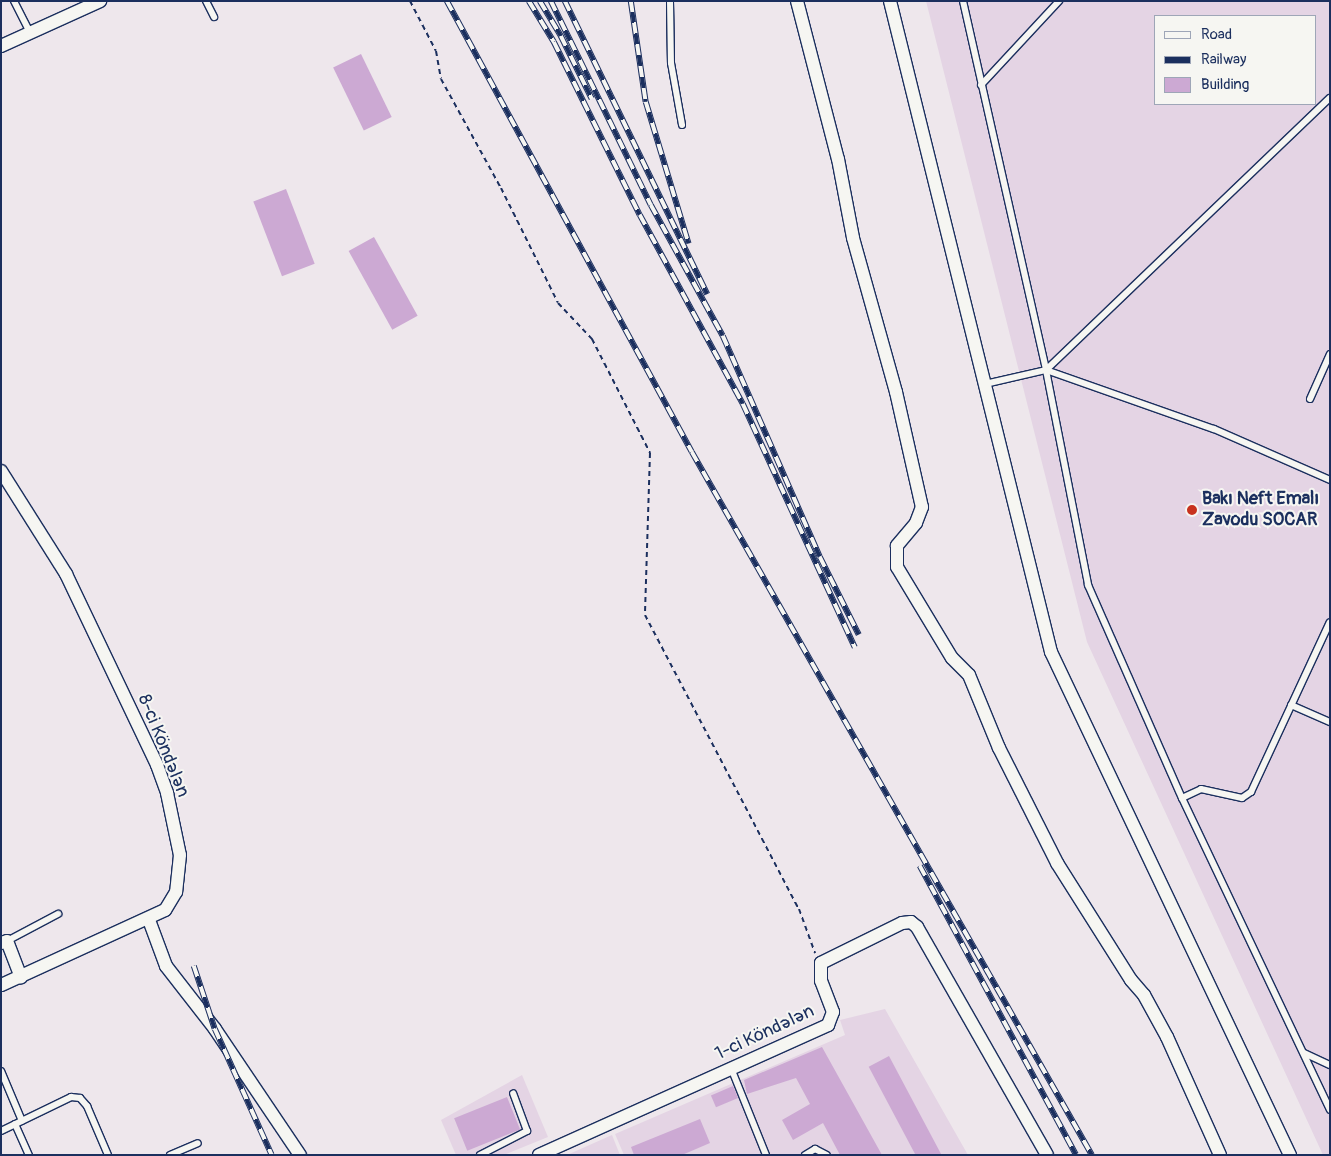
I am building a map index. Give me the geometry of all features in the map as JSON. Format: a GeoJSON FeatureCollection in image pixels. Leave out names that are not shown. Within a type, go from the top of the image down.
{"type":"FeatureCollection","features":[{"type":"Feature","properties":{"kind":"street"},"geometry":{"type":"LineString","coordinates":[[1,46],[29,31],[100,1]]}},
{"type":"Feature","properties":{"kind":"street"},"geometry":{"type":"LineString","coordinates":[[797,1],[831,132],[853,238],[896,392],[922,508],[916,523],[897,546],[897,567],[952,658],[969,675],[1000,748],[1057,863],[1144,995],[1167,1037],[1220,1155]]}},
{"type":"Feature","properties":{"kind":"street"},"geometry":{"type":"LineString","coordinates":[[890,1],[1051,652],[1290,1155]]}},
{"type":"Feature","properties":{"kind":"street","name":"8-ci Köndələn"},"geometry":{"type":"LineString","coordinates":[[1,470],[66,574],[167,793],[179,840],[178,885],[172,903],[149,920],[1,985]]}},
{"type":"Feature","properties":{"kind":"street"},"geometry":{"type":"LineString","coordinates":[[149,920],[166,966],[215,1029],[300,1155]]}},
{"type":"Feature","properties":{"kind":"street"},"geometry":{"type":"LineString","coordinates":[[821,964],[902,923],[911,922],[918,927],[1047,1155]]}},
{"type":"Feature","properties":{"kind":"street"},"geometry":{"type":"LineString","coordinates":[[4,942],[21,977]]}},
{"type":"Feature","properties":{"kind":"street","name":"1-ci Köndələn"},"geometry":{"type":"LineString","coordinates":[[539,1155],[828,1025],[834,1012],[821,981],[821,964]]}},
{"type":"Feature","properties":{"kind":"lane"},"geometry":{"type":"LineString","coordinates":[[14,1],[29,31]]}},
{"type":"Feature","properties":{"kind":"lane"},"geometry":{"type":"LineString","coordinates":[[206,1],[214,17]]}},
{"type":"Feature","properties":{"kind":"lane"},"geometry":{"type":"LineString","coordinates":[[670,1],[671,63],[682,125]]}},
{"type":"Feature","properties":{"kind":"lane"},"geometry":{"type":"LineString","coordinates":[[962,1],[1046,370],[1088,585],[1182,798],[1330,1110]]}},
{"type":"Feature","properties":{"kind":"lane"},"geometry":{"type":"LineString","coordinates":[[982,85],[1059,1]]}},
{"type":"Feature","properties":{"kind":"lane"},"geometry":{"type":"LineString","coordinates":[[984,384],[1046,370],[1330,98]]}},
{"type":"Feature","properties":{"kind":"lane"},"geometry":{"type":"LineString","coordinates":[[1310,399],[1330,354]]}},
{"type":"Feature","properties":{"kind":"lane"},"geometry":{"type":"LineString","coordinates":[[1046,370],[1214,430],[1330,480]]}},
{"type":"Feature","properties":{"kind":"lane"},"geometry":{"type":"LineString","coordinates":[[1182,798],[1201,789],[1215,790],[1242,798],[1251,792],[1330,622]]}},
{"type":"Feature","properties":{"kind":"lane"},"geometry":{"type":"LineString","coordinates":[[1292,705],[1330,722]]}},
{"type":"Feature","properties":{"kind":"lane"},"geometry":{"type":"LineString","coordinates":[[4,942],[58,914]]}},
{"type":"Feature","properties":{"kind":"lane"},"geometry":{"type":"LineString","coordinates":[[1304,1053],[1330,1064]]}},
{"type":"Feature","properties":{"kind":"lane"},"geometry":{"type":"LineString","coordinates":[[731,1068],[766,1155]]}},
{"type":"Feature","properties":{"kind":"lane"},"geometry":{"type":"LineString","coordinates":[[1,1071],[22,1121]]}},
{"type":"Feature","properties":{"kind":"lane"},"geometry":{"type":"LineString","coordinates":[[480,1155],[524,1136],[527,1131],[513,1093]]}},
{"type":"Feature","properties":{"kind":"lane"},"geometry":{"type":"LineString","coordinates":[[1,1131],[72,1097],[80,1098],[87,1106],[108,1155]]}},
{"type":"Feature","properties":{"kind":"lane"},"geometry":{"type":"LineString","coordinates":[[14,1124],[29,1155]]}},
{"type":"Feature","properties":{"kind":"lane"},"geometry":{"type":"LineString","coordinates":[[170,1155],[198,1144]]}},
{"type":"Feature","properties":{"kind":"lane"},"geometry":{"type":"LineString","coordinates":[[805,1155],[815,1149],[827,1155]]}},
{"type":"Feature","properties":{"kind":"path"},"geometry":{"type":"LineString","coordinates":[[410,1],[436,51],[440,79],[501,188],[558,303],[592,339],[650,452],[645,616],[800,909],[811,946],[821,964]]}},
{"type":"Feature","properties":{"kind":"shaded area","name":"Bakı Neft Emalı Zavodu SOCAR"},"geometry":{"type":"Polygon","coordinates":[[[926,1],[1330,1],[1330,1155],[1323,1155],[1087,642],[926,1]]]}},
{"type":"Feature","properties":{"kind":"shaded area"},"geometry":{"type":"Polygon","coordinates":[[[885,1009],[968,1155],[624,1155],[615,1134],[845,1035],[840,1020],[885,1009]]]}},
{"type":"Feature","properties":{"kind":"shaded area"},"geometry":{"type":"Polygon","coordinates":[[[522,1075],[548,1137],[504,1155],[456,1155],[441,1120],[522,1075]]]}},
{"type":"Feature","properties":{"kind":"shaded area"},"geometry":{"type":"Polygon","coordinates":[[[612,1135],[620,1155],[567,1155],[612,1135]]]}},
{"type":"Feature","properties":{"kind":"building"},"geometry":{"type":"Polygon","coordinates":[[[361,54],[392,117],[364,131],[333,68],[361,54]]]}},
{"type":"Feature","properties":{"kind":"building"},"geometry":{"type":"Polygon","coordinates":[[[286,189],[315,264],[282,276],[253,202],[286,189]]]}},
{"type":"Feature","properties":{"kind":"building"},"geometry":{"type":"Polygon","coordinates":[[[374,237],[418,316],[392,330],[349,251],[374,237]]]}},
{"type":"Feature","properties":{"kind":"building"},"geometry":{"type":"Polygon","coordinates":[[[822,1047],[882,1155],[840,1155],[823,1123],[793,1140],[782,1120],[810,1104],[796,1078],[747,1094],[744,1080],[822,1047]]]}},
{"type":"Feature","properties":{"kind":"building"},"geometry":{"type":"Polygon","coordinates":[[[889,1056],[942,1155],[916,1155],[869,1067],[889,1056]]]}},
{"type":"Feature","properties":{"kind":"building"},"geometry":{"type":"Polygon","coordinates":[[[733,1086],[738,1098],[716,1107],[711,1095],[733,1086]]]}},
{"type":"Feature","properties":{"kind":"building"},"geometry":{"type":"Polygon","coordinates":[[[507,1097],[520,1129],[467,1151],[454,1118],[507,1097]]]}},
{"type":"Feature","properties":{"kind":"building"},"geometry":{"type":"Polygon","coordinates":[[[700,1119],[710,1143],[682,1155],[634,1155],[631,1147],[700,1119]]]}},
{"type":"Feature","properties":{"kind":"railway"},"geometry":{"type":"LineString","coordinates":[[447,1],[692,452],[1092,1155]]}},
{"type":"Feature","properties":{"kind":"railway"},"geometry":{"type":"LineString","coordinates":[[529,1],[554,42],[640,215],[743,404],[855,647]]}},
{"type":"Feature","properties":{"kind":"railway"},"geometry":{"type":"LineString","coordinates":[[540,1],[561,36],[592,99]]}},
{"type":"Feature","properties":{"kind":"railway"},"geometry":{"type":"LineString","coordinates":[[551,1],[651,205],[723,336],[820,557],[859,635]]}},
{"type":"Feature","properties":{"kind":"railway"},"geometry":{"type":"LineString","coordinates":[[565,1],[707,294]]}},
{"type":"Feature","properties":{"kind":"railway"},"geometry":{"type":"LineString","coordinates":[[631,1],[646,102],[689,244]]}},
{"type":"Feature","properties":{"kind":"railway"},"geometry":{"type":"LineString","coordinates":[[920,866],[1076,1155]]}},
{"type":"Feature","properties":{"kind":"railway"},"geometry":{"type":"LineString","coordinates":[[194,966],[215,1029],[272,1155]]}},
{"type":"Feature","properties":{"kind":"place","name":"Bakı Neft Emalı Zavodu SOCAR"},"geometry":{"type":"Point","coordinates":[1192,510]}}]}
